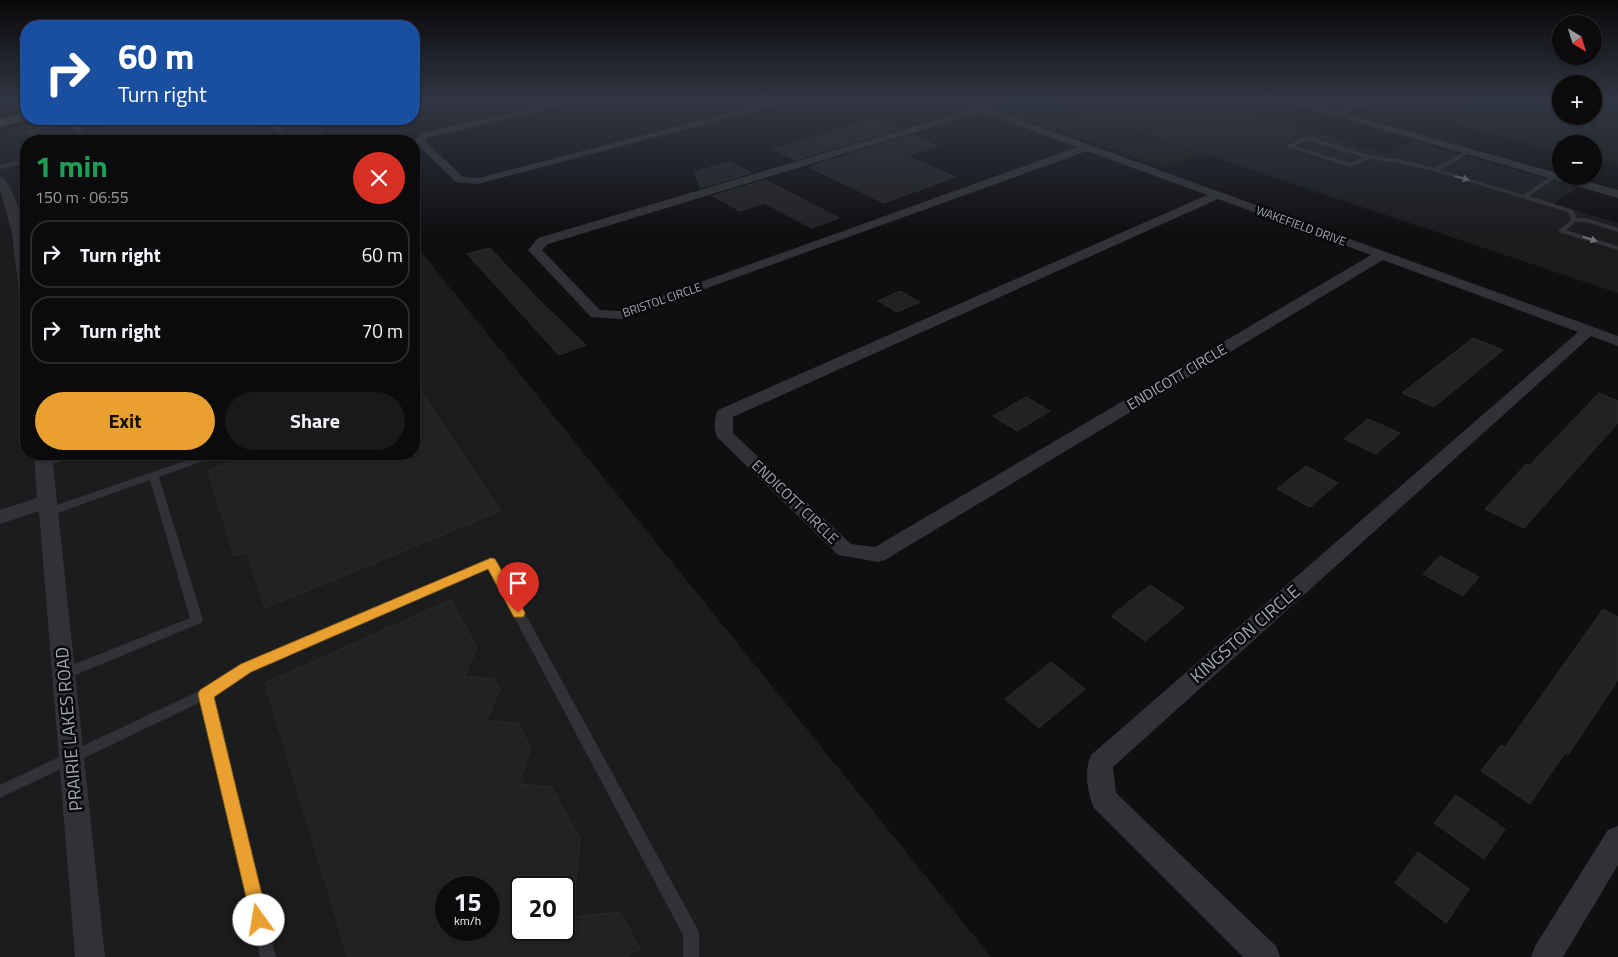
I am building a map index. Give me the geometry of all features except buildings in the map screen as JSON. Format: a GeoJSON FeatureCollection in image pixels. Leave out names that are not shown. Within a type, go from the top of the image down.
{"type":"FeatureCollection","features":[{"type":"Feature","properties":{"kind":"street"},"geometry":{"type":"LineString","coordinates":[[424,145],[460,180],[478,182],[621,145]]}},
{"type":"Feature","properties":{"kind":"street","name":"BRISTOL CIRCLE"},"geometry":{"type":"LineString","coordinates":[[862,145],[543,242],[535,250],[596,314],[621,315],[1084,148]]}},
{"type":"Feature","properties":{"kind":"street","name":"WAKEFIELD DRIVE"},"geometry":{"type":"LineString","coordinates":[[1075,145],[1618,341]]}},
{"type":"Feature","properties":{"kind":"street"},"geometry":{"type":"LineString","coordinates":[[1441,145],[1552,175]]}},
{"type":"Feature","properties":{"kind":"street"},"geometry":{"type":"LineString","coordinates":[[0,180],[10,198],[20,235]]}},
{"type":"Feature","properties":{"kind":"street"},"geometry":{"type":"LineString","coordinates":[[1586,185],[1618,194]]}},
{"type":"Feature","properties":{"kind":"street","name":"ENDICOTT CIRCLE"},"geometry":{"type":"LineString","coordinates":[[1217,195],[724,414],[724,434],[844,550],[878,555],[1381,255]]}},
{"type":"Feature","properties":{"kind":"street","name":"KINGSTON CIRCLE"},"geometry":{"type":"LineString","coordinates":[[1265,957],[1103,800],[1100,762],[1588,330]]}},
{"type":"Feature","properties":{"kind":"street","name":"PRAIRIE LAKES ROAD"},"geometry":{"type":"LineString","coordinates":[[43,460],[90,957]]}},
{"type":"Feature","properties":{"kind":"street"},"geometry":{"type":"LineString","coordinates":[[0,517],[48,507]]}},
{"type":"Feature","properties":{"kind":"street"},"geometry":{"type":"LineString","coordinates":[[1546,957],[1618,839]]}},
{"type":"Feature","properties":{"kind":"lane"},"geometry":{"type":"LineString","coordinates":[[1291,145],[1288,146],[1350,165],[1368,157]]}},
{"type":"Feature","properties":{"kind":"lane"},"geometry":{"type":"LineString","coordinates":[[1328,145],[1368,157],[1398,161],[1435,170],[1571,211],[1574,220]]}},
{"type":"Feature","properties":{"kind":"lane"},"geometry":{"type":"LineString","coordinates":[[1435,170],[1468,152]]}},
{"type":"Feature","properties":{"kind":"lane"},"geometry":{"type":"LineString","coordinates":[[0,167],[20,162]]}},
{"type":"Feature","properties":{"kind":"lane"},"geometry":{"type":"LineString","coordinates":[[1524,197],[1552,178]]}},
{"type":"Feature","properties":{"kind":"lane"},"geometry":{"type":"LineString","coordinates":[[1618,230],[1586,220],[1574,220],[1562,231],[1618,248]]}},
{"type":"Feature","properties":{"kind":"lane"},"geometry":{"type":"LineString","coordinates":[[48,507],[197,460]]}},
{"type":"Feature","properties":{"kind":"lane"},"geometry":{"type":"LineString","coordinates":[[64,674],[198,620],[154,475]]}},
{"type":"Feature","properties":{"kind":"lane"},"geometry":{"type":"LineString","coordinates":[[0,792],[206,694],[246,668],[491,562],[691,934],[691,957]]}},
{"type":"Feature","properties":{"kind":"lane"},"geometry":{"type":"LineString","coordinates":[[206,694],[268,957]]}},
{"type":"Feature","properties":{"kind":"shaded area"},"geometry":{"type":"Polygon","coordinates":[[[0,145],[20,145],[20,460],[420,460],[420,250],[991,957],[0,957],[0,145]]]}},
{"type":"Feature","properties":{"kind":"shaded area"},"geometry":{"type":"Polygon","coordinates":[[[1097,145],[1177,145],[1202,153],[1164,168],[1097,145]]]}},
{"type":"Feature","properties":{"kind":"shaded area"},"geometry":{"type":"Polygon","coordinates":[[[1176,145],[1357,145],[1389,154],[1406,145],[1425,145],[1552,180],[1552,185],[1577,187],[1554,204],[1618,223],[1618,293],[1176,145]]]}},
{"type":"Feature","properties":{"kind":"shaded area"},"geometry":{"type":"Polygon","coordinates":[[[1533,145],[1552,145],[1552,150],[1533,145]]]}},
{"type":"Feature","properties":{"kind":"shaded area"},"geometry":{"type":"Polygon","coordinates":[[[1602,145],[1618,145],[1618,167],[1602,163],[1602,145]]]}},
{"type":"Feature","properties":{"kind":"route"},"geometry":{"type":"LineString","coordinates":[[259,920],[206,694],[246,668],[491,562],[518,613]]}}]}
